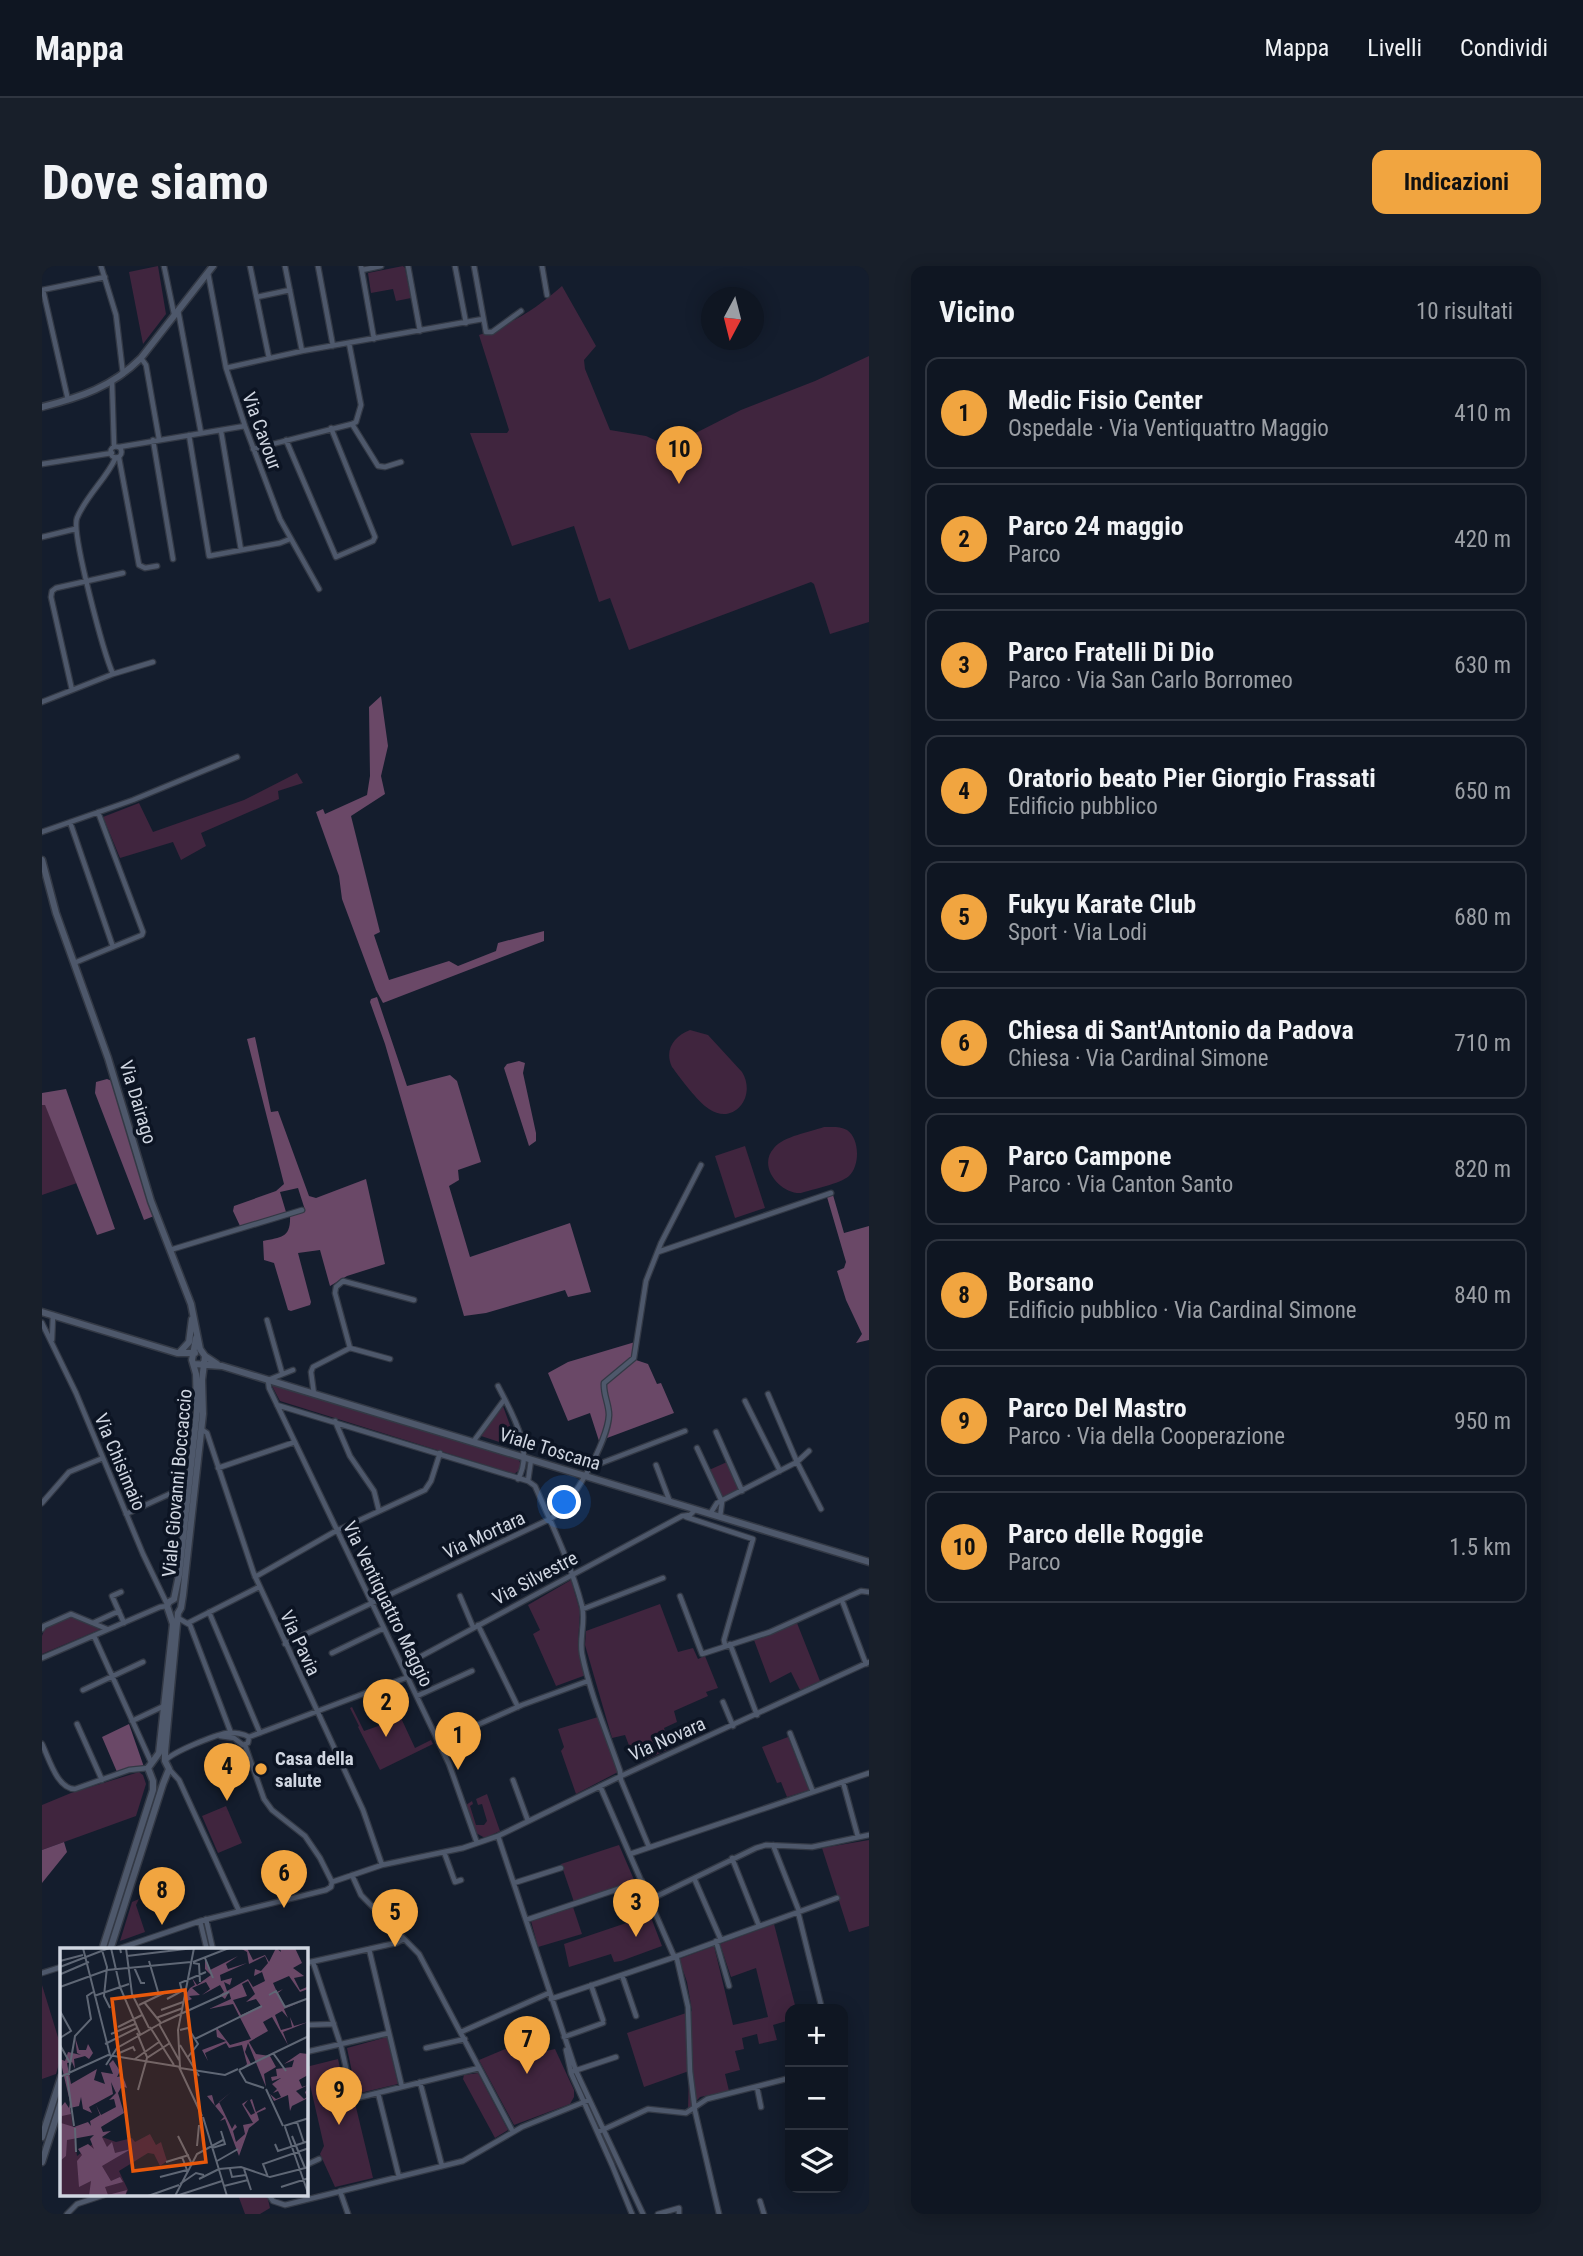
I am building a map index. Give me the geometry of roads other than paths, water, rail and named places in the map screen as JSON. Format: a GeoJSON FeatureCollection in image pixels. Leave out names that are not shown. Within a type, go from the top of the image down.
{"type":"FeatureCollection","features":[{"type":"Feature","properties":{"kind":"street"},"geometry":{"type":"LineString","coordinates":[[101,266],[116,315],[123,374]]}},
{"type":"Feature","properties":{"kind":"street"},"geometry":{"type":"LineString","coordinates":[[164,266],[201,433]]}},
{"type":"Feature","properties":{"kind":"street"},"geometry":{"type":"LineString","coordinates":[[250,266],[269,358]]}},
{"type":"Feature","properties":{"kind":"street"},"geometry":{"type":"LineString","coordinates":[[285,266],[302,351]]}},
{"type":"Feature","properties":{"kind":"street"},"geometry":{"type":"LineString","coordinates":[[318,266],[333,346]]}},
{"type":"Feature","properties":{"kind":"street"},"geometry":{"type":"LineString","coordinates":[[374,339],[361,268],[381,266]]}},
{"type":"Feature","properties":{"kind":"street"},"geometry":{"type":"LineString","coordinates":[[408,266],[420,331]]}},
{"type":"Feature","properties":{"kind":"street"},"geometry":{"type":"LineString","coordinates":[[455,266],[466,323]]}},
{"type":"Feature","properties":{"kind":"street"},"geometry":{"type":"LineString","coordinates":[[474,266],[486,332],[492,332],[521,311]]}},
{"type":"Feature","properties":{"kind":"street"},"geometry":{"type":"LineString","coordinates":[[542,266],[547,295]]}},
{"type":"Feature","properties":{"kind":"street"},"geometry":{"type":"LineString","coordinates":[[42,407],[85,396],[123,374],[141,358],[209,269]]}},
{"type":"Feature","properties":{"kind":"street","name":"Via Cavour"},"geometry":{"type":"LineString","coordinates":[[209,269],[226,368],[244,426],[289,539],[319,589]]}},
{"type":"Feature","properties":{"kind":"street"},"geometry":{"type":"LineString","coordinates":[[68,400],[42,290],[105,277]]}},
{"type":"Feature","properties":{"kind":"street"},"geometry":{"type":"LineString","coordinates":[[257,297],[290,290]]}},
{"type":"Feature","properties":{"kind":"street"},"geometry":{"type":"LineString","coordinates":[[226,368],[302,351],[483,320]]}},
{"type":"Feature","properties":{"kind":"street"},"geometry":{"type":"LineString","coordinates":[[253,449],[356,422],[361,405],[349,343]]}},
{"type":"Feature","properties":{"kind":"street"},"geometry":{"type":"LineString","coordinates":[[141,358],[146,365],[173,559]]}},
{"type":"Feature","properties":{"kind":"street"},"geometry":{"type":"LineString","coordinates":[[112,382],[117,458],[139,565],[145,568],[157,566]]}},
{"type":"Feature","properties":{"kind":"street"},"geometry":{"type":"LineString","coordinates":[[352,424],[378,466],[385,467],[401,462]]}},
{"type":"Feature","properties":{"kind":"street"},"geometry":{"type":"LineString","coordinates":[[42,464],[112,453],[117,446],[244,426]]}},
{"type":"Feature","properties":{"kind":"street"},"geometry":{"type":"LineString","coordinates":[[286,440],[335,557],[373,541],[375,537],[331,428]]}},
{"type":"Feature","properties":{"kind":"street"},"geometry":{"type":"LineString","coordinates":[[220,431],[241,550]]}},
{"type":"Feature","properties":{"kind":"street"},"geometry":{"type":"LineString","coordinates":[[188,435],[209,556],[289,539]]}},
{"type":"Feature","properties":{"kind":"street"},"geometry":{"type":"LineString","coordinates":[[112,453],[117,458]]}},
{"type":"Feature","properties":{"kind":"street"},"geometry":{"type":"LineString","coordinates":[[113,674],[86,580],[76,529],[80,512],[117,458]]}},
{"type":"Feature","properties":{"kind":"street"},"geometry":{"type":"LineString","coordinates":[[42,537],[76,529]]}},
{"type":"Feature","properties":{"kind":"street"},"geometry":{"type":"LineString","coordinates":[[72,690],[51,597],[52,591],[86,580],[123,573]]}},
{"type":"Feature","properties":{"kind":"street"},"geometry":{"type":"LineString","coordinates":[[42,702],[113,674],[153,662]]}},
{"type":"Feature","properties":{"kind":"street"},"geometry":{"type":"LineString","coordinates":[[42,832],[237,757]]}},
{"type":"Feature","properties":{"kind":"street"},"geometry":{"type":"LineString","coordinates":[[74,963],[142,935],[143,932],[98,812]]}},
{"type":"Feature","properties":{"kind":"street"},"geometry":{"type":"LineString","coordinates":[[70,821],[113,947]]}},
{"type":"Feature","properties":{"kind":"street","name":"Via Dairago"},"geometry":{"type":"LineString","coordinates":[[42,860],[56,914],[108,1058],[151,1201],[193,1310],[197,1336]]}},
{"type":"Feature","properties":{"kind":"street","name":"Via Mortara"},"geometry":{"type":"LineString","coordinates":[[285,1643],[560,1512],[591,1468],[608,1418],[604,1382],[634,1358],[644,1285],[701,1165]]}},
{"type":"Feature","properties":{"kind":"street"},"geometry":{"type":"LineString","coordinates":[[658,1251],[831,1193]]}},
{"type":"Feature","properties":{"kind":"street"},"geometry":{"type":"LineString","coordinates":[[170,1250],[302,1210]]}},
{"type":"Feature","properties":{"kind":"street"},"geometry":{"type":"LineString","coordinates":[[350,1349],[335,1292],[336,1287],[343,1281],[414,1300]]}},
{"type":"Feature","properties":{"kind":"street"},"geometry":{"type":"LineString","coordinates":[[178,1353],[190,1340],[193,1310]]}},
{"type":"Feature","properties":{"kind":"street"},"geometry":{"type":"LineString","coordinates":[[42,1312],[178,1353],[199,1366],[204,1358],[197,1336]]}},
{"type":"Feature","properties":{"kind":"street","name":"Via Chisimaio"},"geometry":{"type":"LineString","coordinates":[[52,1341],[52,1315],[46,1318],[43,1325],[162,1594],[173,1607]]}},
{"type":"Feature","properties":{"kind":"street"},"geometry":{"type":"LineString","coordinates":[[52,1331],[67,1319]]}},
{"type":"Feature","properties":{"kind":"street"},"geometry":{"type":"LineString","coordinates":[[267,1320],[282,1373]]}},
{"type":"Feature","properties":{"kind":"street","name":"Viale Giovanni Boccaccio"},"geometry":{"type":"LineString","coordinates":[[165,1761],[173,1607],[197,1408],[193,1360],[197,1336]]}},
{"type":"Feature","properties":{"kind":"street"},"geometry":{"type":"LineString","coordinates":[[314,1394],[313,1367],[350,1349],[390,1359]]}},
{"type":"Feature","properties":{"kind":"street"},"geometry":{"type":"LineString","coordinates":[[193,1360],[199,1352],[204,1358]]}},
{"type":"Feature","properties":{"kind":"street","name":"Viale Giovanni Boccaccio"},"geometry":{"type":"LineString","coordinates":[[152,1763],[160,1752],[173,1607],[201,1429],[204,1358]]}},
{"type":"Feature","properties":{"kind":"street","name":"Viale Toscana"},"geometry":{"type":"LineString","coordinates":[[204,1358],[222,1366],[473,1443],[869,1562]]}},
{"type":"Feature","properties":{"kind":"street"},"geometry":{"type":"LineString","coordinates":[[268,1380],[293,1370]]}},
{"type":"Feature","properties":{"kind":"street","name":"Via Ventiquattro Maggio"},"geometry":{"type":"LineString","coordinates":[[268,1380],[277,1405],[450,1766],[477,1843]]}},
{"type":"Feature","properties":{"kind":"street"},"geometry":{"type":"LineString","coordinates":[[498,1386],[528,1459],[528,1481],[534,1485],[550,1519],[583,1609],[581,1647],[589,1681],[621,1776],[649,1847]]}},
{"type":"Feature","properties":{"kind":"street"},"geometry":{"type":"LineString","coordinates":[[768,1394],[797,1462],[821,1509]]}},
{"type":"Feature","properties":{"kind":"street"},"geometry":{"type":"LineString","coordinates":[[473,1443],[505,1399]]}},
{"type":"Feature","properties":{"kind":"street"},"geometry":{"type":"LineString","coordinates":[[745,1401],[780,1471]]}},
{"type":"Feature","properties":{"kind":"street","name":"Viale Toscana"},"geometry":{"type":"LineString","coordinates":[[277,1405],[528,1481]]}},
{"type":"Feature","properties":{"kind":"street"},"geometry":{"type":"LineString","coordinates":[[335,1421],[351,1458],[373,1490],[379,1511]]}},
{"type":"Feature","properties":{"kind":"street","name":"Via Pavia"},"geometry":{"type":"LineString","coordinates":[[201,1429],[207,1433],[259,1587],[363,1810],[382,1865]]}},
{"type":"Feature","properties":{"kind":"street"},"geometry":{"type":"LineString","coordinates":[[591,1468],[685,1431]]}},
{"type":"Feature","properties":{"kind":"street"},"geometry":{"type":"LineString","coordinates":[[716,1432],[742,1491]]}},
{"type":"Feature","properties":{"kind":"street"},"geometry":{"type":"LineString","coordinates":[[218,1468],[295,1441]]}},
{"type":"Feature","properties":{"kind":"street"},"geometry":{"type":"LineString","coordinates":[[697,1448],[722,1502],[720,1517]]}},
{"type":"Feature","properties":{"kind":"street"},"geometry":{"type":"LineString","coordinates":[[710,1514],[715,1505],[797,1462],[809,1451]]}},
{"type":"Feature","properties":{"kind":"street"},"geometry":{"type":"LineString","coordinates":[[255,1577],[337,1530],[427,1488],[440,1453]]}},
{"type":"Feature","properties":{"kind":"street"},"geometry":{"type":"LineString","coordinates":[[42,1503],[66,1475],[103,1458]]}},
{"type":"Feature","properties":{"kind":"street"},"geometry":{"type":"LineString","coordinates":[[518,1479],[528,1459]]}},
{"type":"Feature","properties":{"kind":"street"},"geometry":{"type":"LineString","coordinates":[[656,1465],[670,1502]]}},
{"type":"Feature","properties":{"kind":"street"},"geometry":{"type":"LineString","coordinates":[[126,1514],[189,1485]]}},
{"type":"Feature","properties":{"kind":"street"},"geometry":{"type":"LineString","coordinates":[[686,1507],[681,1516],[753,1539],[724,1640],[757,1715]]}},
{"type":"Feature","properties":{"kind":"street","name":"Via Silvestre"},"geometry":{"type":"LineString","coordinates":[[403,1666],[695,1510]]}},
{"type":"Feature","properties":{"kind":"street"},"geometry":{"type":"LineString","coordinates":[[583,1609],[663,1578]]}},
{"type":"Feature","properties":{"kind":"street"},"geometry":{"type":"LineString","coordinates":[[188,1623],[259,1587]]}},
{"type":"Feature","properties":{"kind":"street"},"geometry":{"type":"LineString","coordinates":[[121,1592],[112,1596],[124,1623]]}},
{"type":"Feature","properties":{"kind":"street"},"geometry":{"type":"LineString","coordinates":[[680,1596],[702,1654],[770,1632],[859,1592],[869,1592]]}},
{"type":"Feature","properties":{"kind":"street"},"geometry":{"type":"LineString","coordinates":[[460,1596],[518,1707]]}},
{"type":"Feature","properties":{"kind":"street"},"geometry":{"type":"LineString","coordinates":[[843,1603],[867,1663]]}},
{"type":"Feature","properties":{"kind":"street"},"geometry":{"type":"LineString","coordinates":[[42,1658],[160,1607],[173,1607],[188,1623],[231,1732],[239,1738],[240,1744],[245,1745]]}},
{"type":"Feature","properties":{"kind":"street"},"geometry":{"type":"LineString","coordinates":[[93,1623],[119,1611]]}},
{"type":"Feature","properties":{"kind":"street"},"geometry":{"type":"LineString","coordinates":[[209,1612],[261,1733]]}},
{"type":"Feature","properties":{"kind":"street"},"geometry":{"type":"LineString","coordinates":[[42,1629],[71,1614],[108,1630]]}},
{"type":"Feature","properties":{"kind":"street"},"geometry":{"type":"LineString","coordinates":[[332,1653],[384,1628]]}},
{"type":"Feature","properties":{"kind":"street"},"geometry":{"type":"LineString","coordinates":[[94,1636],[152,1763],[153,1779],[153,1792],[103,1948]]}},
{"type":"Feature","properties":{"kind":"street"},"geometry":{"type":"LineString","coordinates":[[82,1690],[143,1662]]}},
{"type":"Feature","properties":{"kind":"street","name":"Via Novara"},"geometry":{"type":"LineString","coordinates":[[118,1948],[203,1920],[326,1890],[332,1882],[382,1865],[444,1852],[498,1836],[621,1776],[867,1663]]}},
{"type":"Feature","properties":{"kind":"street"},"geometry":{"type":"LineString","coordinates":[[417,1696],[472,1671]]}},
{"type":"Feature","properties":{"kind":"street"},"geometry":{"type":"LineString","coordinates":[[219,1736],[249,1737],[408,1677]]}},
{"type":"Feature","properties":{"kind":"street"},"geometry":{"type":"LineString","coordinates":[[439,1742],[518,1707],[589,1681]]}},
{"type":"Feature","properties":{"kind":"street"},"geometry":{"type":"LineString","coordinates":[[723,1702],[733,1726]]}},
{"type":"Feature","properties":{"kind":"street"},"geometry":{"type":"LineString","coordinates":[[132,1721],[164,1706]]}},
{"type":"Feature","properties":{"kind":"street"},"geometry":{"type":"LineString","coordinates":[[77,1724],[102,1780]]}},
{"type":"Feature","properties":{"kind":"street"},"geometry":{"type":"LineString","coordinates":[[42,1744],[62,1784],[73,1789],[165,1761],[175,1752],[231,1732]]}},
{"type":"Feature","properties":{"kind":"street"},"geometry":{"type":"LineString","coordinates":[[790,1733],[813,1792]]}},
{"type":"Feature","properties":{"kind":"street"},"geometry":{"type":"LineString","coordinates":[[245,1745],[249,1742],[249,1737]]}},
{"type":"Feature","properties":{"kind":"street"},"geometry":{"type":"LineString","coordinates":[[245,1745],[262,1797],[272,1810],[304,1836],[320,1858],[332,1882]]}},
{"type":"Feature","properties":{"kind":"street"},"geometry":{"type":"LineString","coordinates":[[165,1761],[180,1782],[239,1911]]}},
{"type":"Feature","properties":{"kind":"street"},"geometry":{"type":"LineString","coordinates":[[113,1948],[169,1769]]}},
{"type":"Feature","properties":{"kind":"street"},"geometry":{"type":"LineString","coordinates":[[629,1854],[869,1773]]}},
{"type":"Feature","properties":{"kind":"street"},"geometry":{"type":"LineString","coordinates":[[153,1779],[166,1777]]}},
{"type":"Feature","properties":{"kind":"street"},"geometry":{"type":"LineString","coordinates":[[513,1780],[527,1821]]}},
{"type":"Feature","properties":{"kind":"street"},"geometry":{"type":"LineString","coordinates":[[843,1782],[858,1837]]}},
{"type":"Feature","properties":{"kind":"street"},"geometry":{"type":"LineString","coordinates":[[600,1786],[675,1956],[688,2007],[690,2074],[695,2107],[719,2214]]}},
{"type":"Feature","properties":{"kind":"street"},"geometry":{"type":"LineString","coordinates":[[649,1899],[758,1847],[809,1847],[869,1835]]}},
{"type":"Feature","properties":{"kind":"street"},"geometry":{"type":"LineString","coordinates":[[498,1836],[573,2072],[643,2214]]}},
{"type":"Feature","properties":{"kind":"street"},"geometry":{"type":"LineString","coordinates":[[773,1845],[799,1912],[821,2004]]}},
{"type":"Feature","properties":{"kind":"street"},"geometry":{"type":"LineString","coordinates":[[444,1852],[455,1882],[461,1880]]}},
{"type":"Feature","properties":{"kind":"street"},"geometry":{"type":"LineString","coordinates":[[732,1858],[759,1926]]}},
{"type":"Feature","properties":{"kind":"street"},"geometry":{"type":"LineString","coordinates":[[514,1884],[561,1868]]}},
{"type":"Feature","properties":{"kind":"street"},"geometry":{"type":"LineString","coordinates":[[352,1875],[359,1893],[419,1954],[513,2132]]}},
{"type":"Feature","properties":{"kind":"street"},"geometry":{"type":"LineString","coordinates":[[694,1878],[719,1940],[729,1986]]}},
{"type":"Feature","properties":{"kind":"street"},"geometry":{"type":"LineString","coordinates":[[526,1920],[642,1881]]}},
{"type":"Feature","properties":{"kind":"street"},"geometry":{"type":"LineString","coordinates":[[461,2032],[550,1996],[622,1975],[837,1898]]}},
{"type":"Feature","properties":{"kind":"street"},"geometry":{"type":"LineString","coordinates":[[203,1920],[207,1948]]}},
{"type":"Feature","properties":{"kind":"street"},"geometry":{"type":"LineString","coordinates":[[203,1920],[212,1948]]}},
{"type":"Feature","properties":{"kind":"street"},"geometry":{"type":"LineString","coordinates":[[404,1939],[309,1963],[334,2024],[354,2099],[479,2068]]}},
{"type":"Feature","properties":{"kind":"street"},"geometry":{"type":"LineString","coordinates":[[369,1949],[402,2087]]}},
{"type":"Feature","properties":{"kind":"street"},"geometry":{"type":"LineString","coordinates":[[42,1973],[60,1967]]}},
{"type":"Feature","properties":{"kind":"street"},"geometry":{"type":"LineString","coordinates":[[622,1975],[636,2016]]}},
{"type":"Feature","properties":{"kind":"street"},"geometry":{"type":"LineString","coordinates":[[564,2037],[603,2021],[591,1985]]}},
{"type":"Feature","properties":{"kind":"street"},"geometry":{"type":"LineString","coordinates":[[308,2025],[334,2024]]}},
{"type":"Feature","properties":{"kind":"street"},"geometry":{"type":"LineString","coordinates":[[308,2052],[389,2033]]}},
{"type":"Feature","properties":{"kind":"street"},"geometry":{"type":"LineString","coordinates":[[426,2048],[465,2039]]}},
{"type":"Feature","properties":{"kind":"street"},"geometry":{"type":"LineString","coordinates":[[573,2072],[616,2057]]}},
{"type":"Feature","properties":{"kind":"street"},"geometry":{"type":"LineString","coordinates":[[600,2131],[648,2109],[683,2113],[707,2099],[785,2079]]}},
{"type":"Feature","properties":{"kind":"street"},"geometry":{"type":"LineString","coordinates":[[42,2137],[60,2080]]}},
{"type":"Feature","properties":{"kind":"street"},"geometry":{"type":"LineString","coordinates":[[420,2082],[442,2166]]}},
{"type":"Feature","properties":{"kind":"street"},"geometry":{"type":"LineString","coordinates":[[757,2087],[761,2107]]}},
{"type":"Feature","properties":{"kind":"street"},"geometry":{"type":"LineString","coordinates":[[378,2093],[399,2177]]}},
{"type":"Feature","properties":{"kind":"street"},"geometry":{"type":"LineString","coordinates":[[270,2196],[278,2204],[286,2205],[465,2160],[513,2132],[586,2101]]}},
{"type":"Feature","properties":{"kind":"street"},"geometry":{"type":"LineString","coordinates":[[42,2162],[60,2105]]}},
{"type":"Feature","properties":{"kind":"street"},"geometry":{"type":"LineString","coordinates":[[600,2131],[632,2214]]}},
{"type":"Feature","properties":{"kind":"street"},"geometry":{"type":"LineString","coordinates":[[308,2164],[319,2159]]}},
{"type":"Feature","properties":{"kind":"street"},"geometry":{"type":"LineString","coordinates":[[340,2191],[348,2214]]}},
{"type":"Feature","properties":{"kind":"street"},"geometry":{"type":"LineString","coordinates":[[68,2214],[77,2204],[101,2196]]}},
{"type":"Feature","properties":{"kind":"street"},"geometry":{"type":"LineString","coordinates":[[276,2196],[278,2204]]}},
{"type":"Feature","properties":{"kind":"street"},"geometry":{"type":"LineString","coordinates":[[760,2201],[764,2214]]}},
{"type":"Feature","properties":{"kind":"street"},"geometry":{"type":"LineString","coordinates":[[658,2214],[679,2211]]}},
{"type":"Feature","properties":{"kind":"place","name":"Parco delle Roggie"},"geometry":{"type":"Point","coordinates":[679,484]}},
{"type":"Feature","properties":{"kind":"place","name":"Parco 24 maggio"},"geometry":{"type":"Point","coordinates":[386,1737]}},
{"type":"Feature","properties":{"kind":"place","name":"Casa della salute"},"geometry":{"type":"Point","coordinates":[261,1769]}},
{"type":"Feature","properties":{"kind":"place","name":"Medic Fisio Center"},"geometry":{"type":"Point","coordinates":[458,1770]}},
{"type":"Feature","properties":{"kind":"place","name":"Oratorio beato Pier Giorgio Frassati"},"geometry":{"type":"Point","coordinates":[227,1801]}},
{"type":"Feature","properties":{"kind":"place","name":"Chiesa di Sant'Antonio da Padova"},"geometry":{"type":"Point","coordinates":[284,1908]}},
{"type":"Feature","properties":{"kind":"place","name":"Borsano"},"geometry":{"type":"Point","coordinates":[162,1925]}},
{"type":"Feature","properties":{"kind":"place","name":"Parco Fratelli Di Dio"},"geometry":{"type":"Point","coordinates":[636,1937]}},
{"type":"Feature","properties":{"kind":"place","name":"Fukyu Karate Club"},"geometry":{"type":"Point","coordinates":[395,1947]}},
{"type":"Feature","properties":{"kind":"place","name":"Parco Campone"},"geometry":{"type":"Point","coordinates":[527,2074]}},
{"type":"Feature","properties":{"kind":"place","name":"Parco Del Mastro"},"geometry":{"type":"Point","coordinates":[339,2125]}}]}
